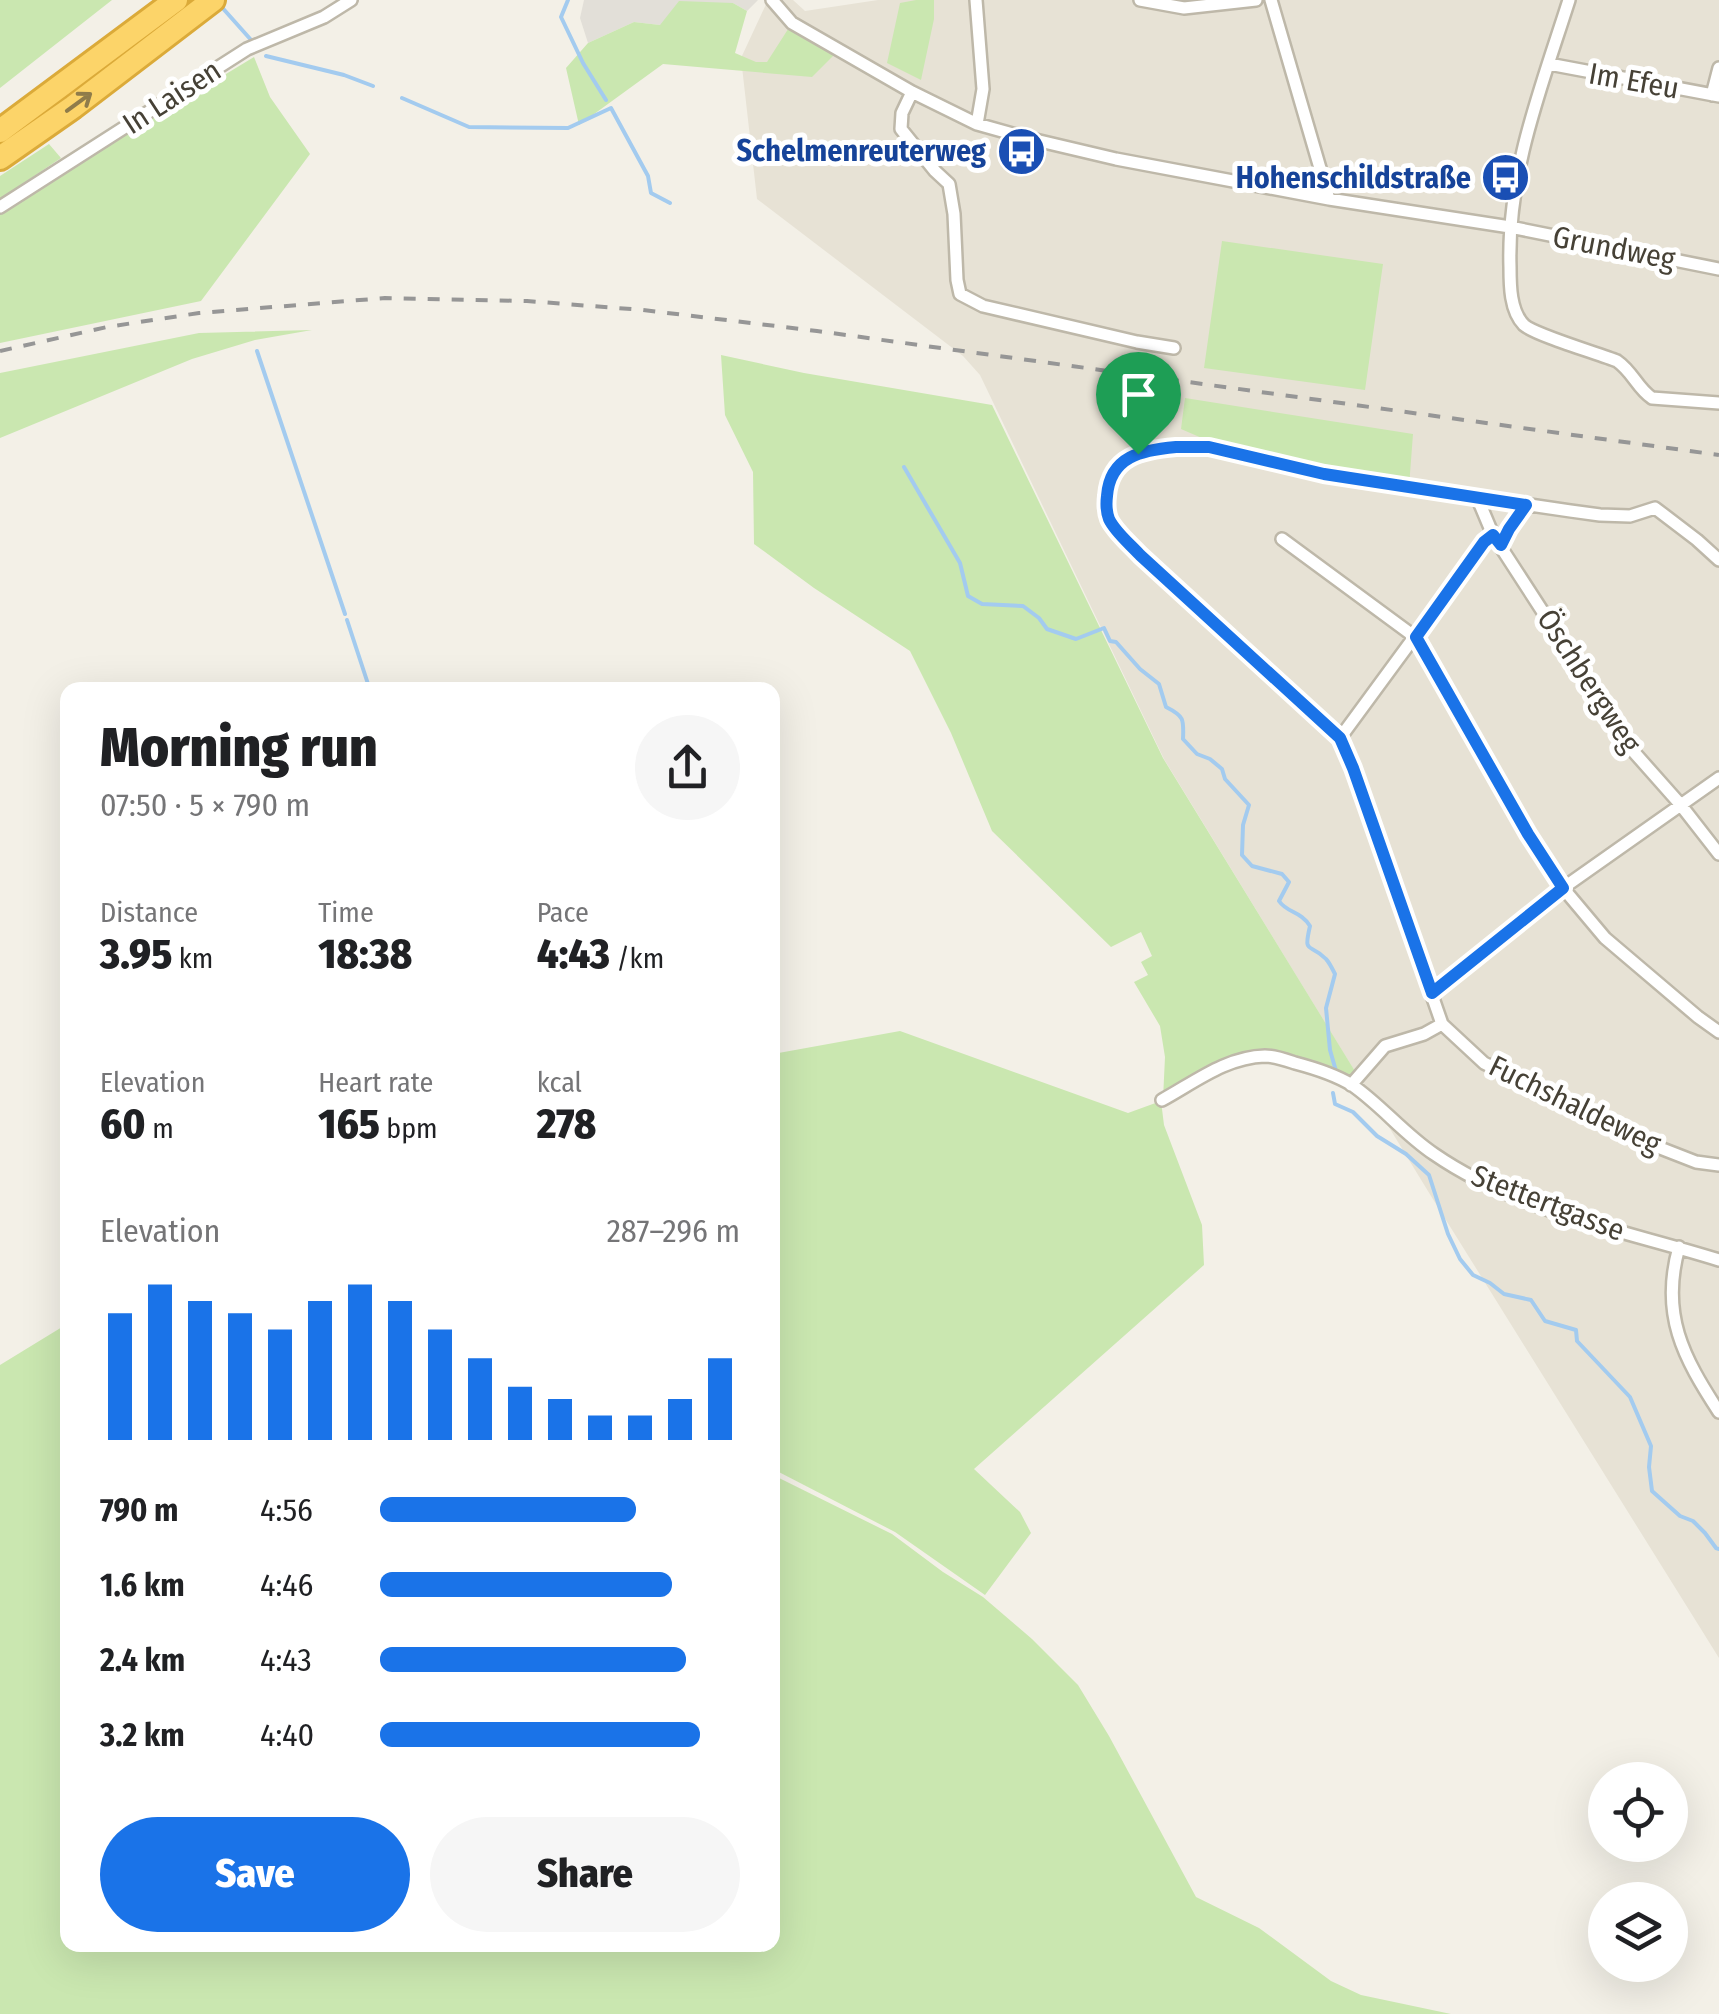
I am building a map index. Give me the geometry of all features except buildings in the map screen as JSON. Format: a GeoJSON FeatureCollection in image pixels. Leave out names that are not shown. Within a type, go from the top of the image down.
{"type":"FeatureCollection","features":[{"type":"Feature","properties":{"kind":"highway"},"geometry":{"type":"LineString","coordinates":[[0,130],[177,9],[213,0]]}},
{"type":"Feature","properties":{"kind":"highway"},"geometry":{"type":"LineString","coordinates":[[0,158],[177,9]]}},
{"type":"Feature","properties":{"kind":"street","name":"In Laisen"},"geometry":{"type":"LineString","coordinates":[[0,207],[247,49],[324,17],[351,0]]}},
{"type":"Feature","properties":{"kind":"street","name":"Grundweg"},"geometry":{"type":"LineString","coordinates":[[772,0],[792,23],[912,92],[978,124],[1116,159],[1329,200],[1510,227],[1719,268]]}},
{"type":"Feature","properties":{"kind":"street"},"geometry":{"type":"LineString","coordinates":[[976,0],[983,89],[978,124]]}},
{"type":"Feature","properties":{"kind":"street"},"geometry":{"type":"LineString","coordinates":[[1140,0],[1184,8],[1256,0]]}},
{"type":"Feature","properties":{"kind":"street"},"geometry":{"type":"LineString","coordinates":[[1272,0],[1329,200]]}},
{"type":"Feature","properties":{"kind":"street"},"geometry":{"type":"LineString","coordinates":[[1569,0],[1519,160],[1510,227],[1514,309],[1525,326],[1617,360],[1652,398],[1719,403]]}},
{"type":"Feature","properties":{"kind":"street","name":"Im Efeu"},"geometry":{"type":"LineString","coordinates":[[1549,64],[1715,96]]}},
{"type":"Feature","properties":{"kind":"street"},"geometry":{"type":"LineString","coordinates":[[1715,96],[1719,68]]}},
{"type":"Feature","properties":{"kind":"street"},"geometry":{"type":"LineString","coordinates":[[912,92],[902,114],[901,129],[949,184],[960,294],[983,306],[1174,348]]}},
{"type":"Feature","properties":{"kind":"street","name":"Fuchshaldeweg"},"geometry":{"type":"LineString","coordinates":[[1719,560],[1655,508],[1630,516],[1600,516],[1324,474],[1209,447],[1155,449],[1138,454],[1110,475],[1107,488],[1110,522],[1140,555],[1340,738],[1442,1024],[1484,1062],[1637,1139],[1696,1162],[1719,1166]]}},
{"type":"Feature","properties":{"kind":"street","name":"Öschbergweg"},"geometry":{"type":"LineString","coordinates":[[1477,498],[1497,540],[1632,751],[1719,854]]}},
{"type":"Feature","properties":{"kind":"street"},"geometry":{"type":"LineString","coordinates":[[1340,738],[1484,542],[1497,540],[1526,505]]}},
{"type":"Feature","properties":{"kind":"street"},"geometry":{"type":"LineString","coordinates":[[1282,538],[1416,637],[1563,888],[1605,938],[1719,1032]]}},
{"type":"Feature","properties":{"kind":"street"},"geometry":{"type":"LineString","coordinates":[[1432,993],[1563,888],[1719,778]]}},
{"type":"Feature","properties":{"kind":"street"},"geometry":{"type":"LineString","coordinates":[[1350,1084],[1385,1046],[1442,1024]]}},
{"type":"Feature","properties":{"kind":"street","name":"Stettertgasse"},"geometry":{"type":"LineString","coordinates":[[1162,1100],[1224,1063],[1268,1056],[1309,1066],[1350,1084],[1432,1154],[1475,1179],[1607,1228],[1719,1260]]}},
{"type":"Feature","properties":{"kind":"street"},"geometry":{"type":"LineString","coordinates":[[1679,1248],[1672,1284],[1674,1321],[1689,1362],[1719,1412]]}},
{"type":"Feature","properties":{"kind":"shaded area"},"geometry":{"type":"Polygon","coordinates":[[[584,0],[758,0],[747,11],[733,3],[660,25],[634,22],[588,43],[580,18],[584,0]]]}},
{"type":"Feature","properties":{"kind":"shaded area"},"geometry":{"type":"Polygon","coordinates":[[[768,0],[793,0],[805,11],[878,0],[1719,0],[1719,1658],[1164,759],[980,375],[963,356],[757,199],[741,58],[768,0]]]}},
{"type":"Feature","properties":{"kind":"green space"},"geometry":{"type":"Polygon","coordinates":[[[0,0],[112,0],[0,88],[0,0]]]}},
{"type":"Feature","properties":{"kind":"green space"},"geometry":{"type":"Polygon","coordinates":[[[934,0],[934,19],[921,80],[887,63],[900,3],[934,0]]]}},
{"type":"Feature","properties":{"kind":"green space"},"geometry":{"type":"Polygon","coordinates":[[[679,1],[733,3],[747,11],[735,53],[756,62],[767,62],[792,23],[834,55],[812,77],[663,64],[579,125],[566,68],[588,43],[634,22],[660,25],[679,1]]]}},
{"type":"Feature","properties":{"kind":"green space"},"geometry":{"type":"Polygon","coordinates":[[[254,57],[270,97],[310,154],[201,301],[0,343],[0,211],[254,57]]]}},
{"type":"Feature","properties":{"kind":"green space"},"geometry":{"type":"Polygon","coordinates":[[[49,144],[61,158],[0,199],[0,176],[49,144]]]}},
{"type":"Feature","properties":{"kind":"green space"},"geometry":{"type":"Polygon","coordinates":[[[1222,241],[1383,264],[1365,390],[1204,368],[1222,241]]]}},
{"type":"Feature","properties":{"kind":"green space"},"geometry":{"type":"Polygon","coordinates":[[[312,330],[255,340],[192,359],[0,438],[0,373],[199,333],[312,330]]]}},
{"type":"Feature","properties":{"kind":"green space"},"geometry":{"type":"Polygon","coordinates":[[[721,355],[992,405],[1163,758],[1380,1112],[1354,1092],[1273,1062],[1236,1065],[1163,1099],[1165,1057],[1160,1026],[1134,982],[1148,975],[1141,962],[1152,956],[1141,932],[1111,947],[992,831],[951,733],[910,651],[754,544],[753,472],[725,415],[721,355]]]}},
{"type":"Feature","properties":{"kind":"green space"},"geometry":{"type":"Polygon","coordinates":[[[1185,398],[1413,434],[1409,487],[1211,442],[1181,429],[1185,398]]]}},
{"type":"Feature","properties":{"kind":"green space"},"geometry":{"type":"Polygon","coordinates":[[[900,1031],[1128,1113],[1161,1101],[1164,1125],[1202,1225],[1204,1265],[974,1469],[1020,1512],[1031,1533],[985,1595],[895,1532],[780,1473],[780,1053],[900,1031]]]}},
{"type":"Feature","properties":{"kind":"green space"},"geometry":{"type":"Polygon","coordinates":[[[60,1328],[60,1952],[780,1952],[780,1478],[892,1534],[983,1597],[1078,1685],[1196,1897],[1259,1928],[1331,1981],[1361,1995],[1451,2014],[0,2014],[0,1365],[60,1328]]]}},
{"type":"Feature","properties":{"kind":"waterway"},"geometry":{"type":"LineString","coordinates":[[568,0],[561,17],[606,100]]}},
{"type":"Feature","properties":{"kind":"waterway"},"geometry":{"type":"LineString","coordinates":[[219,4],[252,41]]}},
{"type":"Feature","properties":{"kind":"waterway"},"geometry":{"type":"LineString","coordinates":[[266,56],[373,86]]}},
{"type":"Feature","properties":{"kind":"waterway"},"geometry":{"type":"LineString","coordinates":[[402,98],[469,127],[568,128],[611,108],[648,176],[651,193],[670,203]]}},
{"type":"Feature","properties":{"kind":"waterway"},"geometry":{"type":"LineString","coordinates":[[257,351],[345,614]]}},
{"type":"Feature","properties":{"kind":"waterway"},"geometry":{"type":"LineString","coordinates":[[904,467],[960,563],[968,596],[982,604],[1023,606],[1047,629],[1076,639],[1104,628],[1110,641],[1116,642],[1159,684],[1166,707],[1182,719],[1183,739],[1197,754],[1222,769],[1225,779],[1249,805],[1243,825],[1242,855],[1252,866],[1282,874],[1289,882],[1279,901],[1310,926],[1309,947],[1326,959],[1335,974],[1326,1008],[1336,1071]]}},
{"type":"Feature","properties":{"kind":"waterway"},"geometry":{"type":"LineString","coordinates":[[347,620],[367,682]]}},
{"type":"Feature","properties":{"kind":"waterway"},"geometry":{"type":"LineString","coordinates":[[1333,1093],[1335,1104],[1353,1112],[1377,1136],[1429,1175],[1448,1234],[1473,1275],[1504,1294],[1531,1300],[1545,1321],[1576,1330],[1577,1341],[1630,1397],[1651,1446],[1652,1491],[1680,1516],[1693,1521],[1719,1549]]}},
{"type":"Feature","properties":{"kind":"railway"},"geometry":{"type":"LineString","coordinates":[[0,351],[107,327],[199,313],[385,298],[527,301],[817,331],[1719,455]]}},
{"type":"Feature","properties":{"kind":"place","name":"Schelmenreuterweg"},"geometry":{"type":"Point","coordinates":[1021,151]}},
{"type":"Feature","properties":{"kind":"place","name":"Hohenschildstraße"},"geometry":{"type":"Point","coordinates":[1506,178]}},
{"type":"Feature","properties":{"kind":"route"},"geometry":{"type":"LineString","coordinates":[[1209,447],[1324,474],[1526,505],[1501,545],[1493,535],[1484,542],[1416,637],[1563,888],[1432,993],[1340,738],[1140,555],[1110,522],[1106,507],[1110,475],[1138,454],[1155,449],[1209,447]]}}]}
